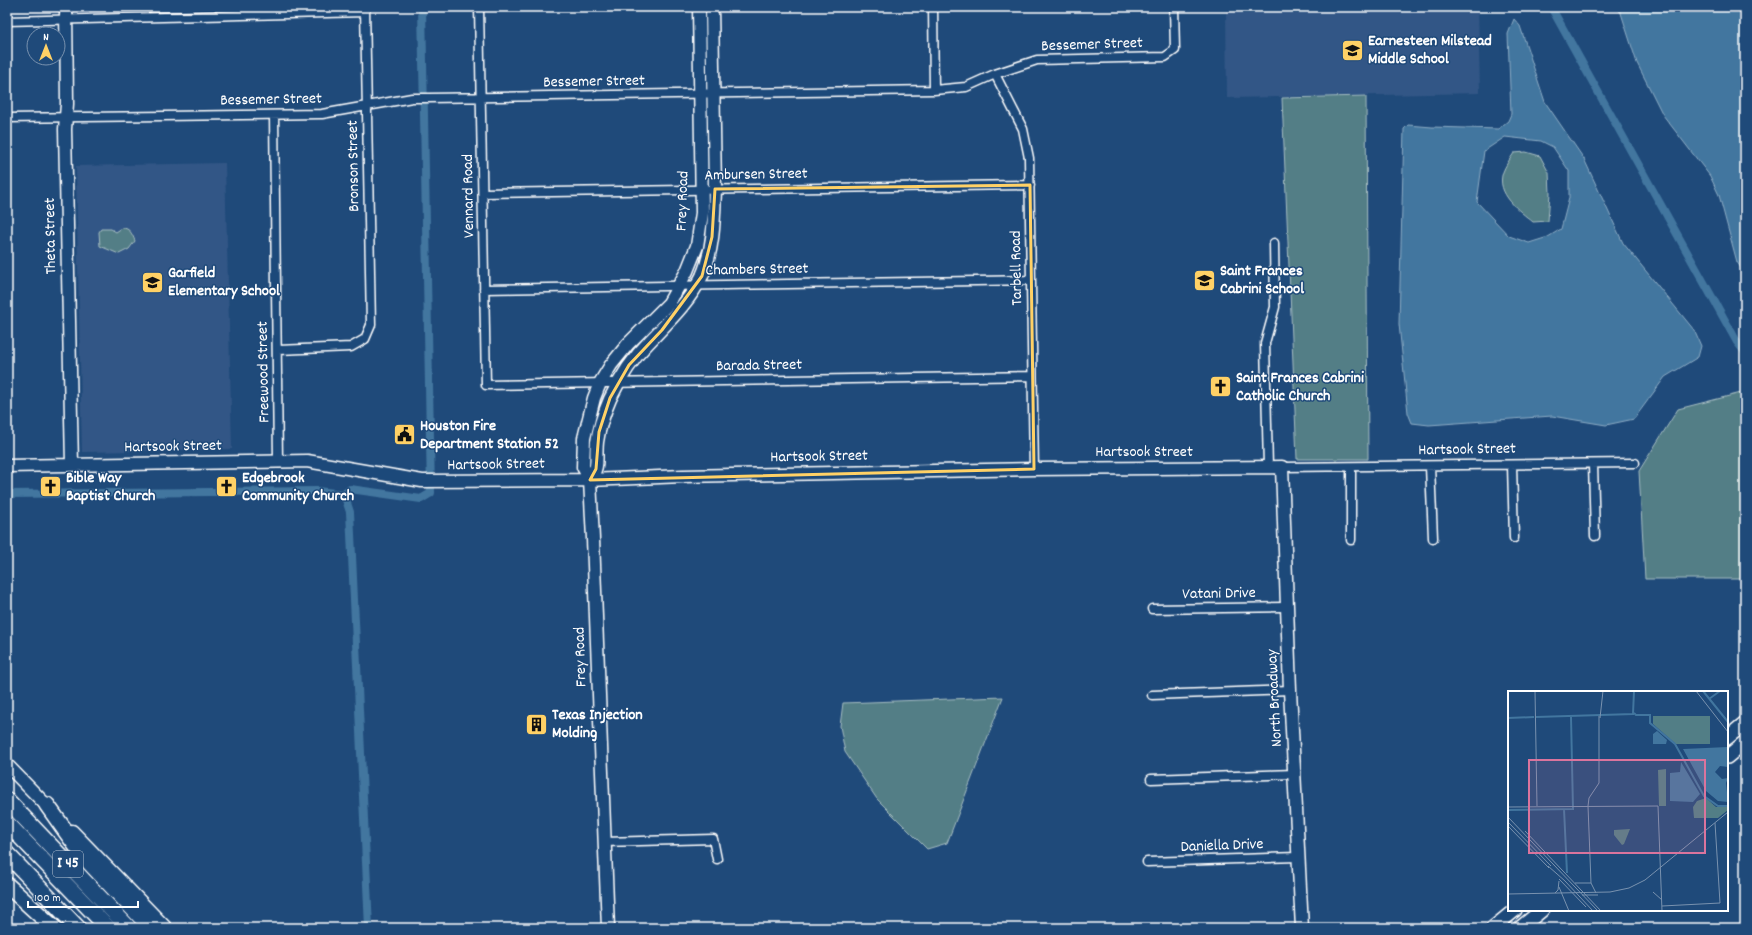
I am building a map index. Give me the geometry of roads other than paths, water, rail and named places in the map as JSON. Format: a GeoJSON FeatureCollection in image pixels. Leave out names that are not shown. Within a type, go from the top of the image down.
{"type":"FeatureCollection","features":[{"type":"Feature","properties":{"kind":"highway","name":"I 45"},"geometry":{"type":"LineString","coordinates":[[7,800],[129,928]]}},
{"type":"Feature","properties":{"kind":"highway"},"geometry":{"type":"LineString","coordinates":[[47,805],[84,857],[151,928]]}},
{"type":"Feature","properties":{"kind":"highway","name":"I 45"},"geometry":{"type":"LineString","coordinates":[[7,823],[108,928]]}},
{"type":"Feature","properties":{"kind":"highway","name":"I 45"},"geometry":{"type":"LineString","coordinates":[[7,854],[78,928]]}},
{"type":"Feature","properties":{"kind":"highway"},"geometry":{"type":"LineString","coordinates":[[7,885],[54,928]]}},
{"type":"Feature","properties":{"kind":"main road"},"geometry":{"type":"LineString","coordinates":[[1728,737],[1745,723]]}},
{"type":"Feature","properties":{"kind":"main road"},"geometry":{"type":"LineString","coordinates":[[1728,756],[1745,742]]}},
{"type":"Feature","properties":{"kind":"main road"},"geometry":{"type":"LineString","coordinates":[[1493,928],[1514,911]]}},
{"type":"Feature","properties":{"kind":"main road"},"geometry":{"type":"LineString","coordinates":[[1520,928],[1541,911]]}},
{"type":"Feature","properties":{"kind":"street","name":"Theta Street"},"geometry":{"type":"LineString","coordinates":[[66,7],[66,117],[72,465]]}},
{"type":"Feature","properties":{"kind":"street","name":"Vennard Road"},"geometry":{"type":"LineString","coordinates":[[479,7],[486,385]]}},
{"type":"Feature","properties":{"kind":"street","name":"Frey Road"},"geometry":{"type":"LineString","coordinates":[[608,928],[590,480],[583,466],[584,438],[587,422],[600,383],[611,365],[628,344],[669,303],[687,271],[697,246],[702,213],[699,7]]}},
{"type":"Feature","properties":{"kind":"street","name":"Frey Road"},"geometry":{"type":"LineString","coordinates":[[590,480],[596,469],[597,444],[602,417],[619,383],[629,365],[676,314],[702,276],[710,252],[714,219],[715,189],[712,7]]}},
{"type":"Feature","properties":{"kind":"street"},"geometry":{"type":"LineString","coordinates":[[933,7],[934,90]]}},
{"type":"Feature","properties":{"kind":"street","name":"Bessemer Street"},"geometry":{"type":"LineString","coordinates":[[7,118],[322,114],[412,98],[934,90],[966,87],[995,74],[1037,60],[1165,57],[1175,50],[1174,7]]}},
{"type":"Feature","properties":{"kind":"street"},"geometry":{"type":"LineString","coordinates":[[7,21],[365,9]]}},
{"type":"Feature","properties":{"kind":"street","name":"Bronson Street"},"geometry":{"type":"LineString","coordinates":[[278,350],[351,347],[365,339],[371,324],[365,9]]}},
{"type":"Feature","properties":{"kind":"street","name":"Tarbell Road"},"geometry":{"type":"LineString","coordinates":[[995,74],[1023,129],[1030,158],[1034,469]]}},
{"type":"Feature","properties":{"kind":"street","name":"Freewood Street"},"geometry":{"type":"LineString","coordinates":[[274,115],[278,350],[278,461]]}},
{"type":"Feature","properties":{"kind":"street","name":"Ambursen Street"},"geometry":{"type":"LineString","coordinates":[[483,193],[1030,185]]}},
{"type":"Feature","properties":{"kind":"street"},"geometry":{"type":"LineString","coordinates":[[1268,467],[1265,343],[1275,307],[1274,243]]}},
{"type":"Feature","properties":{"kind":"street","name":"Chambers Street"},"geometry":{"type":"LineString","coordinates":[[484,289],[1031,280]]}},
{"type":"Feature","properties":{"kind":"street","name":"Barada Street"},"geometry":{"type":"LineString","coordinates":[[486,385],[1032,376]]}},
{"type":"Feature","properties":{"kind":"street","name":"Hartsook Street"},"geometry":{"type":"LineString","coordinates":[[7,466],[307,461],[422,481],[439,481],[590,480],[698,476],[1034,469],[1634,463]]}},
{"type":"Feature","properties":{"kind":"street"},"geometry":{"type":"LineString","coordinates":[[1593,464],[1595,536]]}},
{"type":"Feature","properties":{"kind":"street"},"geometry":{"type":"LineString","coordinates":[[1512,465],[1514,538]]}},
{"type":"Feature","properties":{"kind":"street"},"geometry":{"type":"LineString","coordinates":[[1430,466],[1433,538]]}},
{"type":"Feature","properties":{"kind":"street","name":"North Broadway"},"geometry":{"type":"LineString","coordinates":[[1282,467],[1290,690],[1302,928]]}},
{"type":"Feature","properties":{"kind":"street"},"geometry":{"type":"LineString","coordinates":[[1351,467],[1351,540]]}},
{"type":"Feature","properties":{"kind":"street","name":"Vatani Drive"},"geometry":{"type":"LineString","coordinates":[[1152,609],[1287,607]]}},
{"type":"Feature","properties":{"kind":"street"},"geometry":{"type":"LineString","coordinates":[[1152,695],[1290,690]]}},
{"type":"Feature","properties":{"kind":"street"},"geometry":{"type":"LineString","coordinates":[[7,765],[166,928]]}},
{"type":"Feature","properties":{"kind":"street"},"geometry":{"type":"LineString","coordinates":[[1151,779],[1295,774]]}},
{"type":"Feature","properties":{"kind":"street"},"geometry":{"type":"LineString","coordinates":[[604,842],[712,839],[717,859]]}},
{"type":"Feature","properties":{"kind":"street","name":"Daniella Drive"},"geometry":{"type":"LineString","coordinates":[[1147,862],[1298,857]]}},
{"type":"Feature","properties":{"kind":"street"},"geometry":{"type":"LineString","coordinates":[[7,885],[24,909],[43,928]]}},
{"type":"Feature","properties":{"kind":"waterway"},"geometry":{"type":"LineString","coordinates":[[7,494],[317,491],[344,494],[350,489],[421,499],[431,493],[422,7]]}},
{"type":"Feature","properties":{"kind":"waterway"},"geometry":{"type":"LineString","coordinates":[[1551,7],[1737,342],[1745,352]]}},
{"type":"Feature","properties":{"kind":"waterway"},"geometry":{"type":"LineString","coordinates":[[344,494],[350,512],[369,928]]}},
{"type":"Feature","properties":{"kind":"place","name":"Earnesteen Milstead Middle School"},"geometry":{"type":"Point","coordinates":[1353,50]}},
{"type":"Feature","properties":{"kind":"place","name":"Saint Frances Cabrini School"},"geometry":{"type":"Point","coordinates":[1205,280]}},
{"type":"Feature","properties":{"kind":"place","name":"Garfield Elementary School"},"geometry":{"type":"Point","coordinates":[153,282]}},
{"type":"Feature","properties":{"kind":"place","name":"Saint Frances Cabrini Catholic Church"},"geometry":{"type":"Point","coordinates":[1220,387]}},
{"type":"Feature","properties":{"kind":"place","name":"Houston Fire Department Station 52"},"geometry":{"type":"Point","coordinates":[404,435]}},
{"type":"Feature","properties":{"kind":"place","name":"Bible Way Baptist Church"},"geometry":{"type":"Point","coordinates":[50,487]}},
{"type":"Feature","properties":{"kind":"place","name":"Edgebrook Community Church"},"geometry":{"type":"Point","coordinates":[227,487]}},
{"type":"Feature","properties":{"kind":"place","name":"Texas Injection Molding"},"geometry":{"type":"Point","coordinates":[537,724]}}]}
